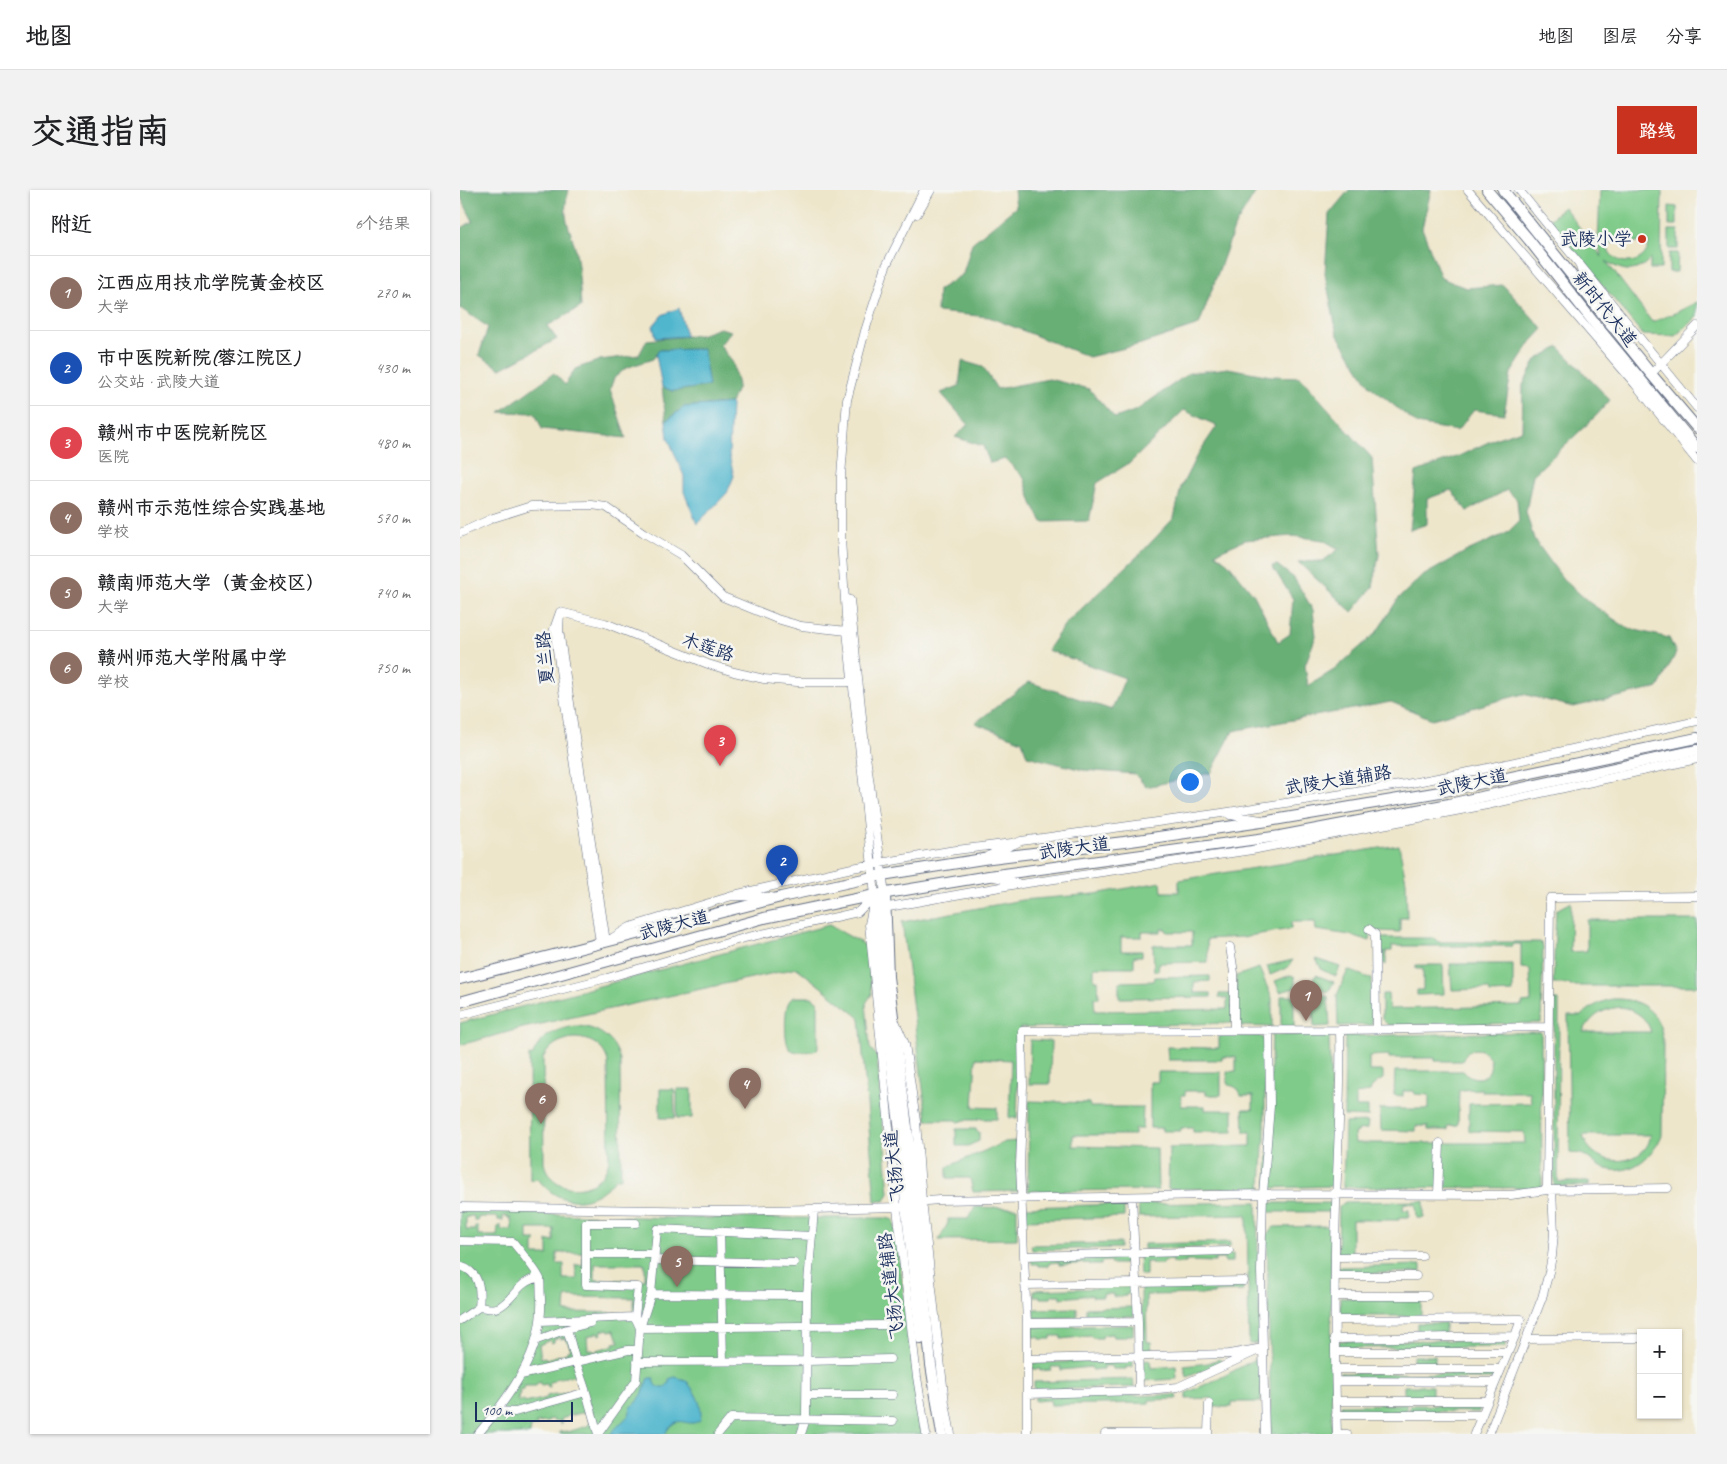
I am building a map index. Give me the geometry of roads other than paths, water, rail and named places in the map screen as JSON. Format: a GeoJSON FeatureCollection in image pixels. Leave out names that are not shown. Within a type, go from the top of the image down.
{"type":"FeatureCollection","features":[{"type":"Feature","properties":{"kind":"main road","name":"新时代大道"},"geometry":{"type":"LineString","coordinates":[[1487,190],[1697,448]]}},
{"type":"Feature","properties":{"kind":"main road","name":"新时代大道"},"geometry":{"type":"LineString","coordinates":[[1503,190],[1651,374],[1697,428]]}},
{"type":"Feature","properties":{"kind":"main road","name":"武陵大道"},"geometry":{"type":"LineString","coordinates":[[460,979],[781,897],[877,876],[983,858],[1124,842],[1268,821],[1440,792],[1697,738]]}},
{"type":"Feature","properties":{"kind":"main road","name":"武陵大道"},"geometry":{"type":"LineString","coordinates":[[460,1002],[764,918],[880,894],[989,876],[1280,836],[1449,804],[1697,750]]}},
{"type":"Feature","properties":{"kind":"main road","name":"飞扬大道"},"geometry":{"type":"LineString","coordinates":[[880,894],[878,909],[880,972],[910,1204],[922,1274],[931,1365],[942,1434]]}},
{"type":"Feature","properties":{"kind":"main road","name":"飞扬大道"},"geometry":{"type":"LineString","coordinates":[[878,909],[910,1151],[912,1250],[924,1366],[936,1434]]}},
{"type":"Feature","properties":{"kind":"street"},"geometry":{"type":"LineString","coordinates":[[858,912],[880,894],[877,876],[872,864],[848,631],[841,539],[841,476],[847,400],[865,331],[886,266],[924,190]]}},
{"type":"Feature","properties":{"kind":"street"},"geometry":{"type":"LineString","coordinates":[[877,876],[880,863],[866,756],[847,566],[845,476],[852,402],[869,333],[890,268],[931,190]]}},
{"type":"Feature","properties":{"kind":"street"},"geometry":{"type":"LineString","coordinates":[[1468,190],[1635,384],[1697,462]]}},
{"type":"Feature","properties":{"kind":"street"},"geometry":{"type":"LineString","coordinates":[[1519,190],[1697,408]]}},
{"type":"Feature","properties":{"kind":"street"},"geometry":{"type":"LineString","coordinates":[[1577,259],[1590,298]]}},
{"type":"Feature","properties":{"kind":"street"},"geometry":{"type":"LineString","coordinates":[[1651,374],[1659,363],[1697,326]]}},
{"type":"Feature","properties":{"kind":"street"},"geometry":{"type":"LineString","coordinates":[[460,534],[493,518],[531,506],[592,505],[606,507],[644,533],[681,554],[723,597],[777,619],[801,626],[848,631]]}},
{"type":"Feature","properties":{"kind":"street","name":"木莲路"},"geometry":{"type":"LineString","coordinates":[[560,612],[605,623],[708,664],[734,672],[764,679],[797,682],[853,682]]}},
{"type":"Feature","properties":{"kind":"street","name":"夏兰路"},"geometry":{"type":"LineString","coordinates":[[560,612],[559,630],[603,943]]}},
{"type":"Feature","properties":{"kind":"street","name":"武陵大道辅路"},"geometry":{"type":"LineString","coordinates":[[983,858],[1021,842],[1222,813],[1474,771],[1697,721]]}},
{"type":"Feature","properties":{"kind":"street"},"geometry":{"type":"LineString","coordinates":[[460,1015],[607,978],[744,938],[858,912],[1021,884],[1252,850],[1487,806],[1697,759]]}},
{"type":"Feature","properties":{"kind":"street"},"geometry":{"type":"LineString","coordinates":[[1440,792],[1474,771]]}},
{"type":"Feature","properties":{"kind":"street"},"geometry":{"type":"LineString","coordinates":[[1449,804],[1487,806]]}},
{"type":"Feature","properties":{"kind":"street"},"geometry":{"type":"LineString","coordinates":[[1222,813],[1268,821]]}},
{"type":"Feature","properties":{"kind":"street"},"geometry":{"type":"LineString","coordinates":[[1252,850],[1280,836]]}},
{"type":"Feature","properties":{"kind":"street"},"geometry":{"type":"LineString","coordinates":[[603,943],[630,927],[732,896],[786,882],[872,864],[949,851],[1021,842]]}},
{"type":"Feature","properties":{"kind":"street"},"geometry":{"type":"LineString","coordinates":[[989,876],[1021,884]]}},
{"type":"Feature","properties":{"kind":"street"},"geometry":{"type":"LineString","coordinates":[[732,896],[781,897]]}},
{"type":"Feature","properties":{"kind":"street"},"geometry":{"type":"LineString","coordinates":[[1489,1434],[1542,1298],[1552,1256],[1554,1233],[1550,1190],[1548,1026],[1550,898],[1697,896]]}},
{"type":"Feature","properties":{"kind":"street"},"geometry":{"type":"LineString","coordinates":[[1369,929],[1375,934],[1376,1029]]}},
{"type":"Feature","properties":{"kind":"street"},"geometry":{"type":"LineString","coordinates":[[1230,947],[1234,973],[1234,1030]]}},
{"type":"Feature","properties":{"kind":"street","name":"飞扬大道辅路"},"geometry":{"type":"LineString","coordinates":[[893,1017],[905,1044],[916,1122],[906,1282],[917,1377],[927,1432]]}},
{"type":"Feature","properties":{"kind":"street"},"geometry":{"type":"LineString","coordinates":[[1027,1434],[1027,1323],[1020,1166],[1023,1086],[1022,1031],[1340,1030],[1548,1026]]}},
{"type":"Feature","properties":{"kind":"street"},"geometry":{"type":"LineString","coordinates":[[1265,1434],[1262,1271],[1263,1194],[1270,1106],[1269,1030]]}},
{"type":"Feature","properties":{"kind":"street"},"geometry":{"type":"LineString","coordinates":[[1340,1030],[1341,1076],[1334,1339],[1337,1434],[1347,1434]]}},
{"type":"Feature","properties":{"kind":"street"},"geometry":{"type":"LineString","coordinates":[[910,1151],[916,1122]]}},
{"type":"Feature","properties":{"kind":"street"},"geometry":{"type":"LineString","coordinates":[[1438,1194],[1440,1143]]}},
{"type":"Feature","properties":{"kind":"street"},"geometry":{"type":"LineString","coordinates":[[460,1207],[726,1211],[814,1210],[1022,1198],[1263,1194],[1510,1195],[1550,1190],[1668,1188]]}},
{"type":"Feature","properties":{"kind":"street"},"geometry":{"type":"LineString","coordinates":[[1132,1197],[1139,1391]]}},
{"type":"Feature","properties":{"kind":"street","name":"飞扬大道辅路"},"geometry":{"type":"LineString","coordinates":[[910,1204],[933,1299],[945,1403],[951,1434]]}},
{"type":"Feature","properties":{"kind":"street"},"geometry":{"type":"LineString","coordinates":[[801,1434],[806,1419],[807,1295],[814,1210]]}},
{"type":"Feature","properties":{"kind":"street"},"geometry":{"type":"LineString","coordinates":[[636,1223],[586,1223],[586,1285],[638,1287],[635,1317],[640,1328]]}},
{"type":"Feature","properties":{"kind":"street"},"geometry":{"type":"LineString","coordinates":[[598,1434],[636,1381],[640,1328],[651,1294],[657,1229],[812,1236]]}},
{"type":"Feature","properties":{"kind":"street"},"geometry":{"type":"LineString","coordinates":[[720,1231],[723,1362]]}},
{"type":"Feature","properties":{"kind":"street"},"geometry":{"type":"LineString","coordinates":[[460,1241],[513,1242],[540,1278],[541,1306],[537,1340],[521,1375],[497,1411],[478,1434]]}},
{"type":"Feature","properties":{"kind":"street"},"geometry":{"type":"LineString","coordinates":[[906,1282],[912,1250]]}},
{"type":"Feature","properties":{"kind":"street"},"geometry":{"type":"LineString","coordinates":[[1024,1256],[1229,1250]]}},
{"type":"Feature","properties":{"kind":"street"},"geometry":{"type":"LineString","coordinates":[[586,1254],[720,1262],[794,1263]]}},
{"type":"Feature","properties":{"kind":"street"},"geometry":{"type":"LineString","coordinates":[[1335,1257],[1422,1256]]}},
{"type":"Feature","properties":{"kind":"street"},"geometry":{"type":"LineString","coordinates":[[460,1266],[471,1271],[477,1278],[480,1298],[479,1307]]}},
{"type":"Feature","properties":{"kind":"street"},"geometry":{"type":"LineString","coordinates":[[922,1274],[933,1299]]}},
{"type":"Feature","properties":{"kind":"street"},"geometry":{"type":"LineString","coordinates":[[1335,1276],[1416,1276]]}},
{"type":"Feature","properties":{"kind":"street"},"geometry":{"type":"LineString","coordinates":[[460,1320],[479,1307],[499,1307],[517,1288],[534,1278],[540,1278]]}},
{"type":"Feature","properties":{"kind":"street"},"geometry":{"type":"LineString","coordinates":[[1025,1286],[1244,1281]]}},
{"type":"Feature","properties":{"kind":"street"},"geometry":{"type":"LineString","coordinates":[[651,1294],[807,1295]]}},
{"type":"Feature","properties":{"kind":"street"},"geometry":{"type":"LineString","coordinates":[[1335,1296],[1426,1296]]}},
{"type":"Feature","properties":{"kind":"street"},"geometry":{"type":"LineString","coordinates":[[540,1322],[635,1317]]}},
{"type":"Feature","properties":{"kind":"street"},"geometry":{"type":"LineString","coordinates":[[537,1340],[602,1319]]}},
{"type":"Feature","properties":{"kind":"street"},"geometry":{"type":"LineString","coordinates":[[1335,1320],[1521,1319],[1474,1434]]}},
{"type":"Feature","properties":{"kind":"street"},"geometry":{"type":"LineString","coordinates":[[1027,1323],[1138,1322]]}},
{"type":"Feature","properties":{"kind":"street"},"geometry":{"type":"LineString","coordinates":[[640,1328],[888,1325]]}},
{"type":"Feature","properties":{"kind":"street"},"geometry":{"type":"LineString","coordinates":[[568,1329],[598,1434]]}},
{"type":"Feature","properties":{"kind":"street"},"geometry":{"type":"LineString","coordinates":[[1334,1339],[1515,1336]]}},
{"type":"Feature","properties":{"kind":"street"},"geometry":{"type":"LineString","coordinates":[[1526,1339],[1637,1338]]}},
{"type":"Feature","properties":{"kind":"street"},"geometry":{"type":"LineString","coordinates":[[1027,1359],[1229,1354],[1263,1348]]}},
{"type":"Feature","properties":{"kind":"street"},"geometry":{"type":"LineString","coordinates":[[1027,1394],[1139,1391],[1178,1387],[1263,1348]]}},
{"type":"Feature","properties":{"kind":"street"},"geometry":{"type":"LineString","coordinates":[[521,1375],[628,1350],[638,1350]]}},
{"type":"Feature","properties":{"kind":"street"},"geometry":{"type":"LineString","coordinates":[[1335,1352],[1508,1352]]}},
{"type":"Feature","properties":{"kind":"street"},"geometry":{"type":"LineString","coordinates":[[637,1362],[807,1362],[890,1359]]}},
{"type":"Feature","properties":{"kind":"street"},"geometry":{"type":"LineString","coordinates":[[1335,1369],[1500,1369]]}},
{"type":"Feature","properties":{"kind":"street"},"geometry":{"type":"LineString","coordinates":[[1336,1381],[1495,1382]]}},
{"type":"Feature","properties":{"kind":"street"},"geometry":{"type":"LineString","coordinates":[[497,1411],[515,1412],[586,1392]]}},
{"type":"Feature","properties":{"kind":"street"},"geometry":{"type":"LineString","coordinates":[[807,1395],[893,1396]]}},
{"type":"Feature","properties":{"kind":"street"},"geometry":{"type":"LineString","coordinates":[[1336,1401],[1487,1401]]}},
{"type":"Feature","properties":{"kind":"street"},"geometry":{"type":"LineString","coordinates":[[1105,1434],[1208,1433],[1208,1404]]}},
{"type":"Feature","properties":{"kind":"street"},"geometry":{"type":"LineString","coordinates":[[1336,1415],[1482,1415]]}},
{"type":"Feature","properties":{"kind":"street"},"geometry":{"type":"LineString","coordinates":[[718,1434],[731,1418],[893,1421]]}},
{"type":"Feature","properties":{"kind":"water"},"geometry":{"type":"Polygon","coordinates":[[[679,308],[686,336],[656,338],[653,326],[662,315],[679,308]]]}},
{"type":"Feature","properties":{"kind":"water"},"geometry":{"type":"Polygon","coordinates":[[[703,349],[709,386],[673,391],[662,387],[656,355],[659,350],[703,349]]]}},
{"type":"Feature","properties":{"kind":"water"},"geometry":{"type":"Polygon","coordinates":[[[731,403],[729,455],[734,476],[727,493],[697,524],[684,492],[684,476],[668,438],[666,421],[684,407],[731,403]]]}},
{"type":"Feature","properties":{"kind":"water"},"geometry":{"type":"Polygon","coordinates":[[[675,1377],[686,1380],[695,1394],[701,1409],[700,1420],[691,1423],[674,1423],[665,1434],[610,1434],[629,1415],[631,1408],[642,1395],[649,1378],[654,1378],[654,1383],[657,1387],[665,1387],[669,1383],[669,1379],[675,1377]]]}},
{"type":"Feature","properties":{"kind":"place","name":"武陵小学"},"geometry":{"type":"Point","coordinates":[1642,239]}},
{"type":"Feature","properties":{"kind":"place","name":"赣州市中医院新院区"},"geometry":{"type":"Point","coordinates":[720,766]}},
{"type":"Feature","properties":{"kind":"place","name":"市中医院新院(蓉江院区)"},"geometry":{"type":"Point","coordinates":[782,886]}},
{"type":"Feature","properties":{"kind":"place","name":"江西应用技术学院黄金校区"},"geometry":{"type":"Point","coordinates":[1306,1021]}},
{"type":"Feature","properties":{"kind":"place","name":"赣州市示范性综合实践基地"},"geometry":{"type":"Point","coordinates":[745,1109]}},
{"type":"Feature","properties":{"kind":"place","name":"赣州师范大学附属中学"},"geometry":{"type":"Point","coordinates":[541,1124]}},
{"type":"Feature","properties":{"kind":"place","name":"赣南师范大学（黄金校区）"},"geometry":{"type":"Point","coordinates":[677,1287]}}]}
